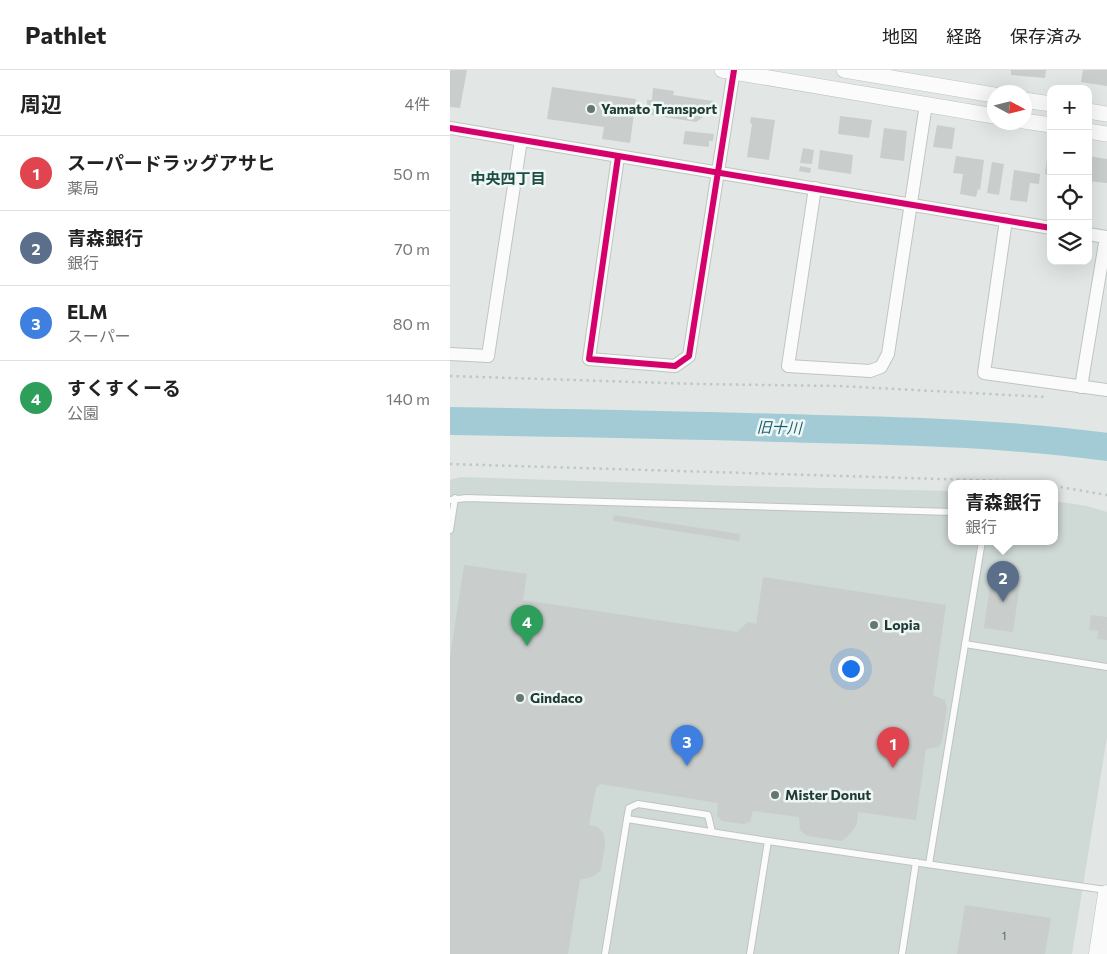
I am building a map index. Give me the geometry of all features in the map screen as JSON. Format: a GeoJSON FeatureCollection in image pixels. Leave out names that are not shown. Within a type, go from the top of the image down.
{"type":"FeatureCollection","features":[{"type":"Feature","properties":{"kind":"main road"},"geometry":{"type":"LineString","coordinates":[[1098,954],[1107,892]]}},
{"type":"Feature","properties":{"kind":"street"},"geometry":{"type":"LineString","coordinates":[[844,70],[987,94]]}},
{"type":"Feature","properties":{"kind":"street"},"geometry":{"type":"LineString","coordinates":[[618,157],[589,359],[676,366],[689,356],[718,173],[730,71],[987,115]]}},
{"type":"Feature","properties":{"kind":"street"},"geometry":{"type":"LineString","coordinates":[[1032,101],[1047,103]]}},
{"type":"Feature","properties":{"kind":"street"},"geometry":{"type":"LineString","coordinates":[[815,188],[788,366],[870,371],[881,367],[888,354],[926,104]]}},
{"type":"Feature","properties":{"kind":"street"},"geometry":{"type":"LineString","coordinates":[[1092,111],[1107,114]]}},
{"type":"Feature","properties":{"kind":"street"},"geometry":{"type":"LineString","coordinates":[[1032,121],[1047,124]]}},
{"type":"Feature","properties":{"kind":"street"},"geometry":{"type":"LineString","coordinates":[[450,128],[1047,227]]}},
{"type":"Feature","properties":{"kind":"street"},"geometry":{"type":"LineString","coordinates":[[1092,132],[1107,134]]}},
{"type":"Feature","properties":{"kind":"street"},"geometry":{"type":"LineString","coordinates":[[450,354],[488,356],[521,140]]}},
{"type":"Feature","properties":{"kind":"street"},"geometry":{"type":"LineString","coordinates":[[1006,220],[984,373],[1107,390]]}},
{"type":"Feature","properties":{"kind":"street"},"geometry":{"type":"LineString","coordinates":[[1081,387],[1106,233],[1092,234]]}},
{"type":"Feature","properties":{"kind":"lane"},"geometry":{"type":"LineString","coordinates":[[450,530],[452,499],[948,512]]}},
{"type":"Feature","properties":{"kind":"lane"},"geometry":{"type":"LineString","coordinates":[[929,864],[981,545]]}},
{"type":"Feature","properties":{"kind":"lane"},"geometry":{"type":"LineString","coordinates":[[965,644],[1107,667]]}},
{"type":"Feature","properties":{"kind":"lane"},"geometry":{"type":"LineString","coordinates":[[605,954],[629,808],[638,804],[708,815],[712,832]]}},
{"type":"Feature","properties":{"kind":"lane"},"geometry":{"type":"LineString","coordinates":[[628,819],[1107,892]]}},
{"type":"Feature","properties":{"kind":"lane"},"geometry":{"type":"LineString","coordinates":[[750,954],[768,841]]}},
{"type":"Feature","properties":{"kind":"lane"},"geometry":{"type":"LineString","coordinates":[[902,954],[916,862]]}},
{"type":"Feature","properties":{"kind":"path"},"geometry":{"type":"LineString","coordinates":[[450,376],[839,386],[1052,397]]}},
{"type":"Feature","properties":{"kind":"path"},"geometry":{"type":"LineString","coordinates":[[450,464],[948,480]]}},
{"type":"Feature","properties":{"kind":"path"},"geometry":{"type":"LineString","coordinates":[[1058,487],[1107,495]]}},
{"type":"Feature","properties":{"kind":"shaded area"},"geometry":{"type":"Polygon","coordinates":[[[460,477],[948,491],[948,545],[1058,545],[1058,502],[1087,506],[1107,512],[1107,737],[1072,954],[450,954],[450,480],[460,477]]]}},
{"type":"Feature","properties":{"kind":"building"},"geometry":{"type":"Polygon","coordinates":[[[450,70],[467,70],[460,108],[450,107],[450,70]]]}},
{"type":"Feature","properties":{"kind":"building"},"geometry":{"type":"Polygon","coordinates":[[[1011,70],[1046,70],[1045,78],[1011,75],[1011,70]]]}},
{"type":"Feature","properties":{"kind":"building"},"geometry":{"type":"Polygon","coordinates":[[[1083,70],[1107,70],[1107,86],[1081,82],[1083,70]]]}},
{"type":"Feature","properties":{"kind":"building","name":"Yamato Transport"},"geometry":{"type":"Polygon","coordinates":[[[552,87],[636,99],[630,143],[602,139],[604,127],[547,119],[552,87]]]}},
{"type":"Feature","properties":{"kind":"building"},"geometry":{"type":"Polygon","coordinates":[[[653,88],[674,91],[673,95],[713,101],[712,111],[704,109],[702,118],[696,122],[646,114],[647,100],[652,100],[653,88]]]}},
{"type":"Feature","properties":{"kind":"building"},"geometry":{"type":"Polygon","coordinates":[[[840,116],[872,120],[869,138],[838,134],[840,116]]]}},
{"type":"Feature","properties":{"kind":"building"},"geometry":{"type":"Polygon","coordinates":[[[751,117],[775,120],[769,160],[747,157],[752,124],[750,123],[751,117]]]}},
{"type":"Feature","properties":{"kind":"building"},"geometry":{"type":"Polygon","coordinates":[[[937,125],[955,128],[952,149],[933,147],[937,125]]]}},
{"type":"Feature","properties":{"kind":"building"},"geometry":{"type":"Polygon","coordinates":[[[884,128],[907,131],[904,161],[880,158],[884,128]]]}},
{"type":"Feature","properties":{"kind":"building"},"geometry":{"type":"Polygon","coordinates":[[[685,131],[714,134],[713,141],[709,141],[709,147],[683,144],[685,131]]]}},
{"type":"Feature","properties":{"kind":"building"},"geometry":{"type":"Polygon","coordinates":[[[803,148],[814,150],[812,164],[800,163],[803,148]]]}},
{"type":"Feature","properties":{"kind":"building"},"geometry":{"type":"Polygon","coordinates":[[[820,150],[853,155],[851,174],[818,169],[820,150]]]}},
{"type":"Feature","properties":{"kind":"building"},"geometry":{"type":"Polygon","coordinates":[[[956,156],[984,160],[980,190],[978,189],[976,197],[960,194],[963,174],[953,173],[956,156]]]}},
{"type":"Feature","properties":{"kind":"building"},"geometry":{"type":"Polygon","coordinates":[[[1092,157],[1107,159],[1107,183],[1092,181],[1092,157]]]}},
{"type":"Feature","properties":{"kind":"building"},"geometry":{"type":"Polygon","coordinates":[[[1047,158],[1047,174],[1045,174],[1047,158]]]}},
{"type":"Feature","properties":{"kind":"building"},"geometry":{"type":"Polygon","coordinates":[[[992,162],[1004,164],[999,195],[987,193],[992,162]]]}},
{"type":"Feature","properties":{"kind":"building"},"geometry":{"type":"Polygon","coordinates":[[[800,166],[811,168],[810,173],[799,171],[800,166]]]}},
{"type":"Feature","properties":{"kind":"building"},"geometry":{"type":"Polygon","coordinates":[[[1014,170],[1040,174],[1039,184],[1030,183],[1027,202],[1010,200],[1014,170]]]}},
{"type":"Feature","properties":{"kind":"building"},"geometry":{"type":"Polygon","coordinates":[[[614,515],[740,534],[739,541],[613,521],[614,515]]]}},
{"type":"Feature","properties":{"kind":"building"},"geometry":{"type":"Polygon","coordinates":[[[464,565],[527,574],[523,600],[737,632],[748,622],[756,624],[763,577],[946,605],[933,695],[945,700],[947,708],[942,740],[939,747],[926,749],[916,820],[858,812],[857,823],[854,829],[841,841],[808,836],[800,830],[799,817],[753,811],[750,822],[743,824],[722,821],[717,816],[718,803],[600,784],[596,788],[589,825],[598,827],[604,834],[605,845],[601,870],[594,876],[580,880],[568,954],[450,954],[450,658],[464,565]]]}},
{"type":"Feature","properties":{"kind":"building"},"geometry":{"type":"Polygon","coordinates":[[[992,572],[1021,576],[1013,632],[984,628],[992,572]]]}},
{"type":"Feature","properties":{"kind":"building"},"geometry":{"type":"Polygon","coordinates":[[[1091,615],[1107,617],[1107,640],[1097,639],[1098,631],[1089,630],[1091,615]]]}},
{"type":"Feature","properties":{"kind":"building"},"geometry":{"type":"Polygon","coordinates":[[[965,905],[1051,918],[1045,954],[957,954],[965,905]]]}},
{"type":"Feature","properties":{"kind":"waterway","name":"旧十川"},"geometry":{"type":"LineString","coordinates":[[450,421],[926,432],[1035,439],[1107,447]]}},
{"type":"Feature","properties":{"kind":"cycle path"},"geometry":{"type":"LineString","coordinates":[[618,157],[589,359],[675,366],[689,356],[734,70]]}},
{"type":"Feature","properties":{"kind":"cycle path"},"geometry":{"type":"LineString","coordinates":[[450,128],[1047,227]]}},
{"type":"Feature","properties":{"kind":"place","name":"Yamato Transport"},"geometry":{"type":"Point","coordinates":[591,109]}},
{"type":"Feature","properties":{"kind":"place","name":"青森銀行"},"geometry":{"type":"Point","coordinates":[1003,602]}},
{"type":"Feature","properties":{"kind":"place","name":"Lopia"},"geometry":{"type":"Point","coordinates":[874,625]}},
{"type":"Feature","properties":{"kind":"place","name":"すくすくーる"},"geometry":{"type":"Point","coordinates":[527,646]}},
{"type":"Feature","properties":{"kind":"place","name":"Gindaco"},"geometry":{"type":"Point","coordinates":[520,698]}},
{"type":"Feature","properties":{"kind":"place","name":"ELM"},"geometry":{"type":"Point","coordinates":[687,766]}},
{"type":"Feature","properties":{"kind":"place","name":"スーパードラッグアサヒ"},"geometry":{"type":"Point","coordinates":[893,768]}},
{"type":"Feature","properties":{"kind":"place","name":"Mister Donut"},"geometry":{"type":"Point","coordinates":[775,795]}},
{"type":"Feature","properties":{"kind":"district","name":"中央四丁目"},"geometry":{"type":"Point","coordinates":[508,179]}}]}
